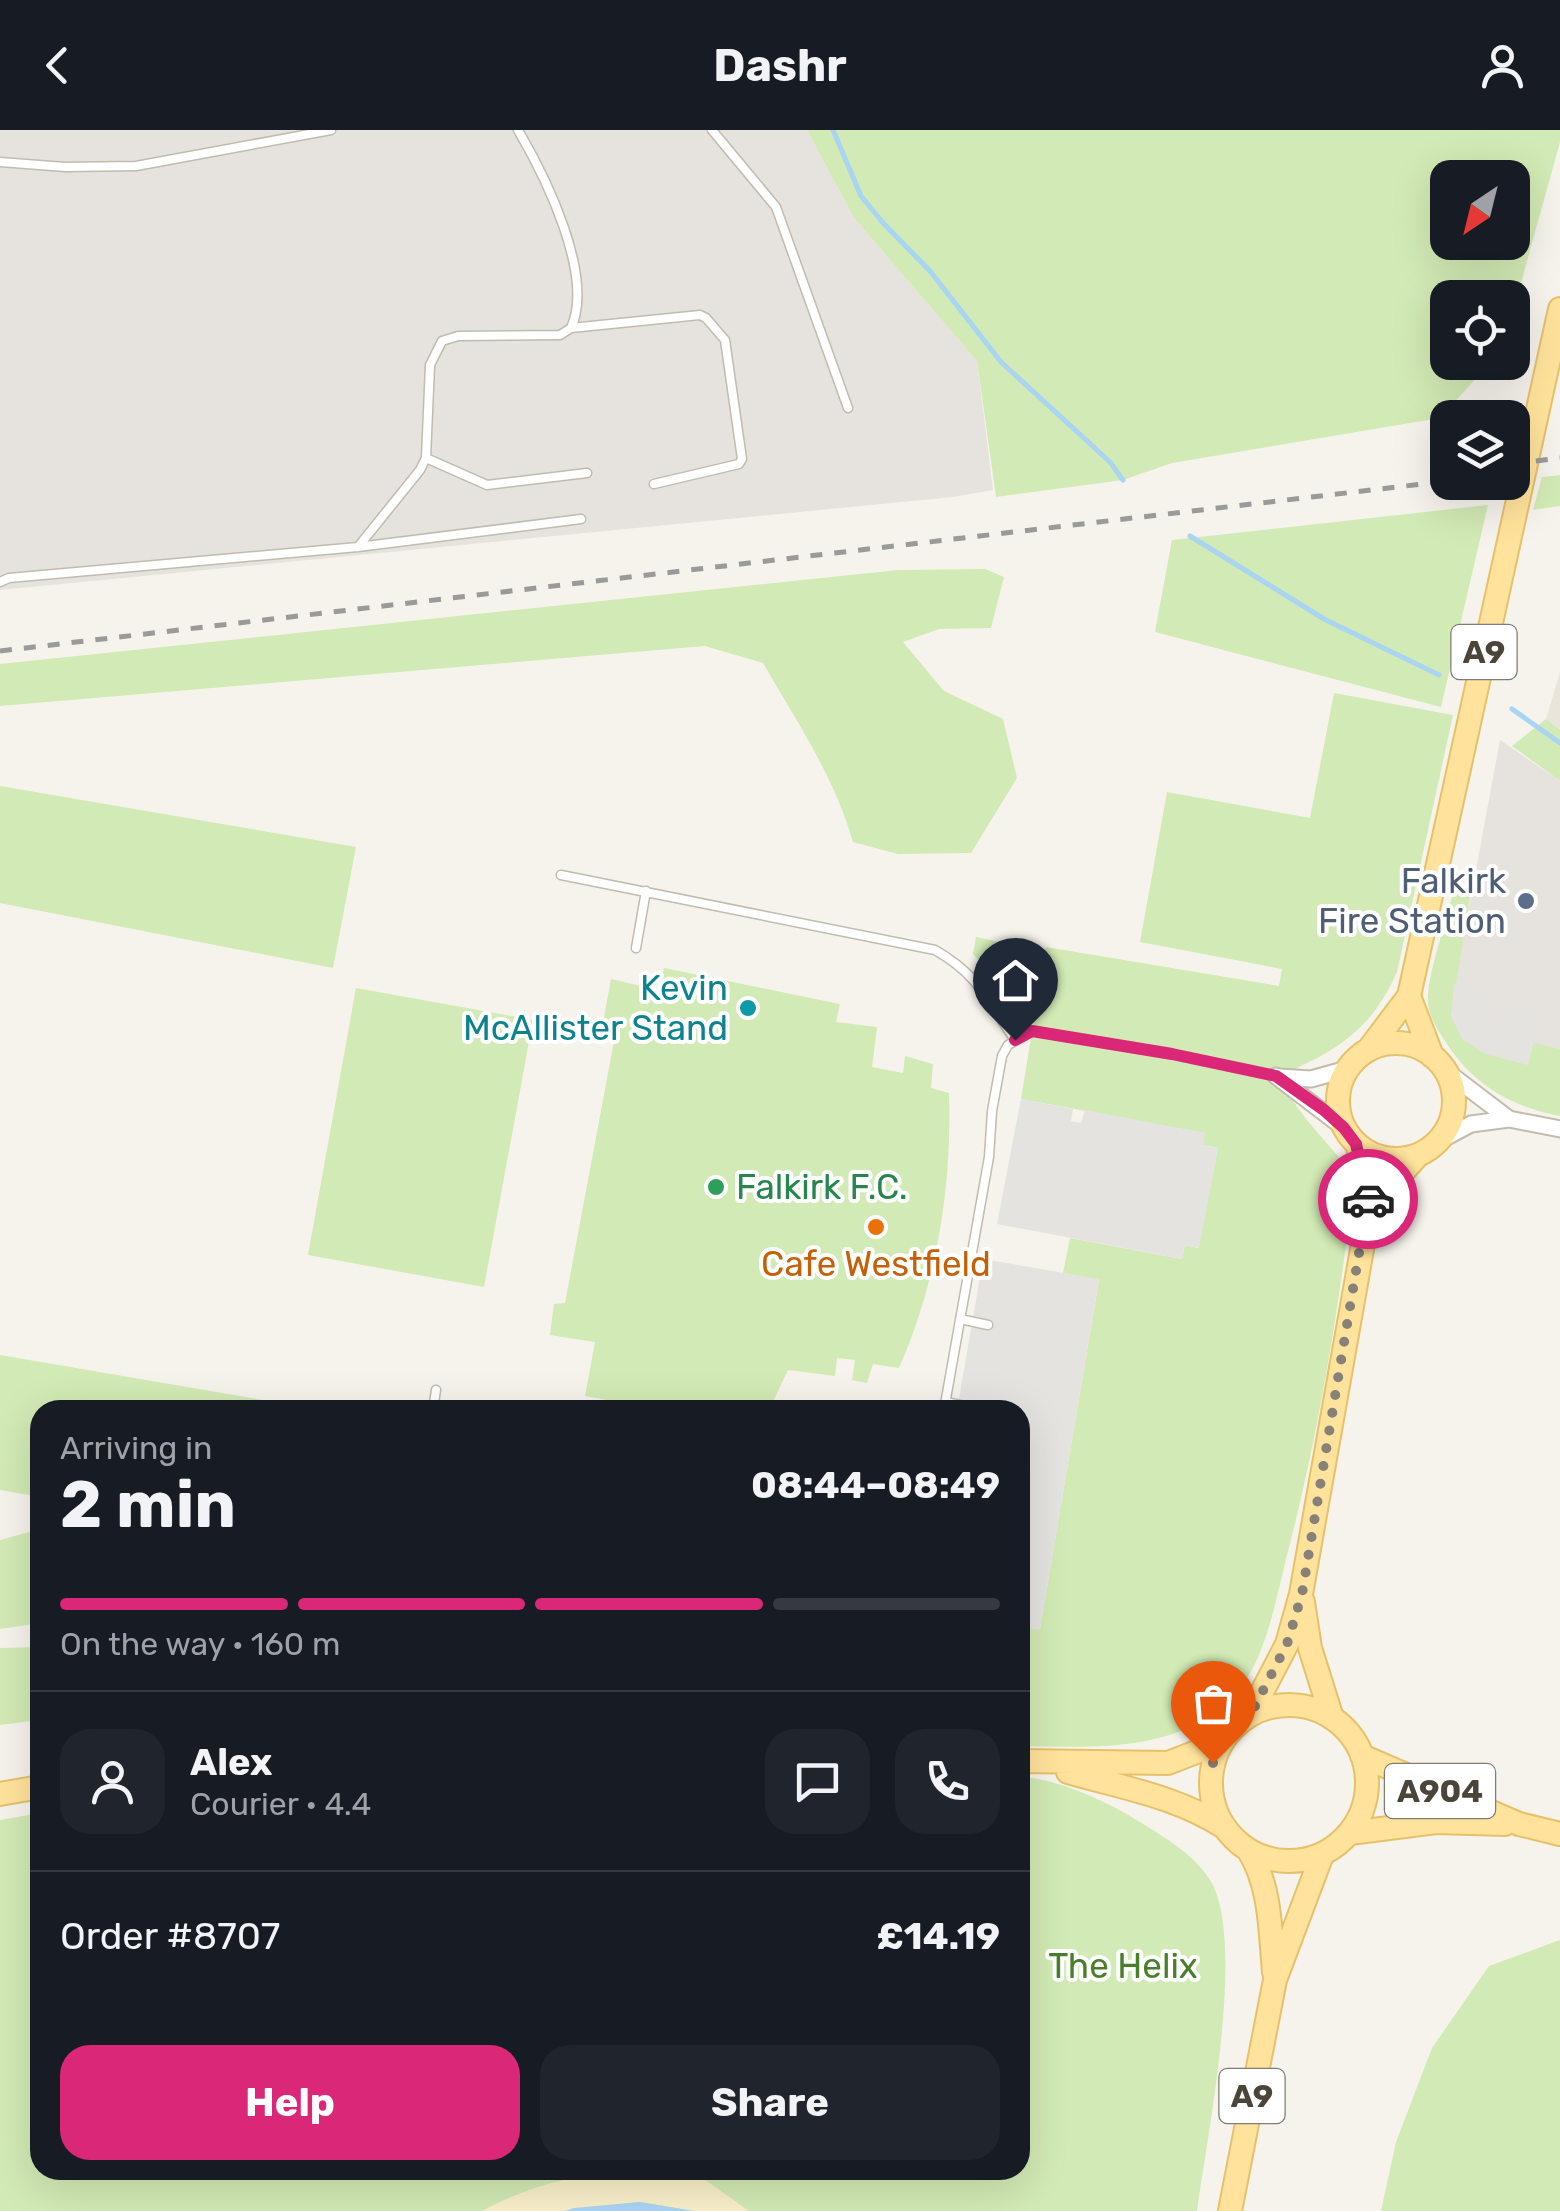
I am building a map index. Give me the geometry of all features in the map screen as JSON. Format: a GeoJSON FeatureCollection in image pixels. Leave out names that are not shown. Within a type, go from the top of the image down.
{"type":"FeatureCollection","features":[{"type":"Feature","properties":{"kind":"main road","name":"A9"},"geometry":{"type":"LineString","coordinates":[[1370,1049],[1409,996],[1560,309]]}},
{"type":"Feature","properties":{"kind":"main road"},"geometry":{"type":"LineString","coordinates":[[1369,1210],[1418,1155],[1438,1141],[1449,1125],[1454,1107],[1453,1088],[1409,996]]}},
{"type":"Feature","properties":{"kind":"main road"},"geometry":{"type":"LineString","coordinates":[[1030,1761],[1168,1763],[1222,1742],[1250,1716],[1287,1644],[1302,1594],[1369,1210],[1367,1182],[1338,1098],[1347,1069],[1370,1049],[1402,1043],[1439,1063]]}},
{"type":"Feature","properties":{"kind":"main road"},"geometry":{"type":"LineString","coordinates":[[1350,1136],[1386,1158],[1418,1155]]}},
{"type":"Feature","properties":{"kind":"main road"},"geometry":{"type":"LineString","coordinates":[[1302,1594],[1310,1648],[1332,1718]]}},
{"type":"Feature","properties":{"kind":"main road"},"geometry":{"type":"LineString","coordinates":[[1030,1762],[1162,1796],[1199,1812],[1224,1827],[1249,1851],[1272,1860],[1298,1862],[1322,1854],[1350,1833],[1363,1810],[1368,1783],[1362,1756],[1350,1735],[1332,1718],[1312,1709],[1291,1705],[1250,1716]]}},
{"type":"Feature","properties":{"kind":"main road"},"geometry":{"type":"LineString","coordinates":[[1222,1742],[1213,1763],[1211,1785],[1214,1807],[1224,1827]]}},
{"type":"Feature","properties":{"kind":"main road","name":"A904"},"geometry":{"type":"LineString","coordinates":[[1362,1756],[1520,1824],[1560,1834]]}},
{"type":"Feature","properties":{"kind":"main road"},"geometry":{"type":"LineString","coordinates":[[0,1794],[30,1788]]}},
{"type":"Feature","properties":{"kind":"main road","name":"A904"},"geometry":{"type":"LineString","coordinates":[[1350,1833],[1436,1822],[1520,1824]]}},
{"type":"Feature","properties":{"kind":"main road","name":"A9"},"geometry":{"type":"LineString","coordinates":[[1249,1851],[1266,1888],[1275,1980]]}},
{"type":"Feature","properties":{"kind":"main road","name":"A9"},"geometry":{"type":"LineString","coordinates":[[1230,2211],[1275,1980],[1322,1854]]}},
{"type":"Feature","properties":{"kind":"street"},"geometry":{"type":"LineString","coordinates":[[1439,1063],[1509,1119]]}},
{"type":"Feature","properties":{"kind":"street"},"geometry":{"type":"LineString","coordinates":[[1276,1076],[1312,1079],[1347,1069]]}},
{"type":"Feature","properties":{"kind":"street"},"geometry":{"type":"LineString","coordinates":[[1276,1076],[1350,1136]]}},
{"type":"Feature","properties":{"kind":"street"},"geometry":{"type":"LineString","coordinates":[[1438,1141],[1471,1124],[1509,1119],[1560,1129]]}},
{"type":"Feature","properties":{"kind":"lane"},"geometry":{"type":"LineString","coordinates":[[0,162],[66,167],[136,166],[331,130]]}},
{"type":"Feature","properties":{"kind":"lane"},"geometry":{"type":"LineString","coordinates":[[518,130],[566,232],[579,298],[571,328]]}},
{"type":"Feature","properties":{"kind":"lane"},"geometry":{"type":"LineString","coordinates":[[712,130],[776,207],[848,408]]}},
{"type":"Feature","properties":{"kind":"lane"},"geometry":{"type":"LineString","coordinates":[[358,547],[426,458],[430,365],[442,341],[458,336],[560,335],[571,328],[700,315],[706,318],[724,340],[742,459],[738,464],[654,484]]}},
{"type":"Feature","properties":{"kind":"lane"},"geometry":{"type":"LineString","coordinates":[[426,458],[487,485],[587,473]]}},
{"type":"Feature","properties":{"kind":"lane"},"geometry":{"type":"LineString","coordinates":[[0,582],[8,578],[358,547],[581,519]]}},
{"type":"Feature","properties":{"kind":"lane"},"geometry":{"type":"LineString","coordinates":[[561,875],[935,950],[960,964],[974,978],[1015,1040]]}},
{"type":"Feature","properties":{"kind":"lane"},"geometry":{"type":"LineString","coordinates":[[636,948],[646,892]]}},
{"type":"Feature","properties":{"kind":"lane"},"geometry":{"type":"LineString","coordinates":[[946,1400],[989,1157],[1002,1056],[1015,1040],[1032,1031],[1276,1076]]}},
{"type":"Feature","properties":{"kind":"lane"},"geometry":{"type":"LineString","coordinates":[[960,1319],[988,1325]]}},
{"type":"Feature","properties":{"kind":"lane"},"geometry":{"type":"LineString","coordinates":[[434,1400],[436,1390]]}},
{"type":"Feature","properties":{"kind":"shaded area"},"geometry":{"type":"Polygon","coordinates":[[[0,130],[807,130],[854,218],[977,361],[993,490],[0,590],[0,130]]]}},
{"type":"Feature","properties":{"kind":"shaded area"},"geometry":{"type":"Polygon","coordinates":[[[1560,672],[1560,730],[1546,719],[1560,672]]]}},
{"type":"Feature","properties":{"kind":"shaded area"},"geometry":{"type":"Polygon","coordinates":[[[1500,740],[1560,781],[1560,1049],[1533,1044],[1451,1005],[1500,740]]]}},
{"type":"Feature","properties":{"kind":"shaded area"},"geometry":{"type":"Polygon","coordinates":[[[1454,984],[1484,992],[1480,1010],[1493,1024],[1497,1007],[1539,1017],[1528,1065],[1486,1054],[1462,1039],[1451,1016],[1454,984]]]}},
{"type":"Feature","properties":{"kind":"shaded area"},"geometry":{"type":"Polygon","coordinates":[[[1021,1099],[1073,1109],[1071,1121],[1081,1123],[1085,1110],[1205,1133],[1203,1145],[1218,1148],[1199,1248],[1185,1245],[1182,1259],[997,1224],[1021,1099]]]}},
{"type":"Feature","properties":{"kind":"shaded area"},"geometry":{"type":"Polygon","coordinates":[[[983,1259],[1099,1279],[1040,1630],[1030,1628],[1030,1400],[959,1400],[983,1259]]]}},
{"type":"Feature","properties":{"kind":"green space"},"geometry":{"type":"Polygon","coordinates":[[[807,130],[1560,130],[1530,251],[1530,160],[1430,160],[1430,260],[1527,260],[1522,280],[1430,280],[1430,380],[1475,380],[1456,400],[1430,400],[1430,420],[1172,463],[1123,480],[996,497],[977,361],[854,218],[807,130]]]}},
{"type":"Feature","properties":{"kind":"green space"},"geometry":{"type":"Polygon","coordinates":[[[1560,475],[1560,506],[1533,510],[1542,477],[1560,475]]]}},
{"type":"Feature","properties":{"kind":"green space"},"geometry":{"type":"Polygon","coordinates":[[[1488,505],[1441,707],[1155,632],[1172,540],[1488,505]]]}},
{"type":"Feature","properties":{"kind":"green space"},"geometry":{"type":"Polygon","coordinates":[[[985,569],[1004,577],[991,628],[939,629],[903,642],[944,691],[1003,719],[1017,778],[971,853],[898,854],[853,842],[825,772],[763,663],[705,646],[0,706],[0,664],[898,570],[985,569]]]}},
{"type":"Feature","properties":{"kind":"green space"},"geometry":{"type":"Polygon","coordinates":[[[1334,693],[1453,715],[1397,972],[1363,1025],[1333,1049],[1276,1077],[1348,1168],[1354,1182],[1318,1417],[1270,1624],[1255,1664],[1242,1685],[1218,1710],[1190,1727],[1168,1736],[1119,1745],[1030,1746],[1030,1628],[1040,1629],[1099,1280],[1063,1273],[1070,1238],[1182,1259],[1185,1245],[1198,1248],[1218,1148],[1203,1145],[1204,1133],[1021,1099],[1046,947],[1279,986],[1282,969],[1140,942],[1167,792],[1310,818],[1334,693]]]}},
{"type":"Feature","properties":{"kind":"green space"},"geometry":{"type":"Polygon","coordinates":[[[1546,719],[1560,730],[1560,781],[1512,746],[1546,719]]]}},
{"type":"Feature","properties":{"kind":"green space"},"geometry":{"type":"Polygon","coordinates":[[[0,786],[356,847],[333,968],[0,903],[0,786]]]}},
{"type":"Feature","properties":{"kind":"green space"},"geometry":{"type":"Polygon","coordinates":[[[1461,885],[1472,886],[1451,1016],[1528,1064],[1533,1043],[1560,1049],[1560,1116],[1524,1106],[1492,1090],[1454,1054],[1433,1021],[1428,1002],[1430,980],[1452,897],[1461,885]]]}},
{"type":"Feature","properties":{"kind":"green space"},"geometry":{"type":"Polygon","coordinates":[[[976,937],[1014,945],[1005,989],[973,954],[976,937]]]}},
{"type":"Feature","properties":{"kind":"green space"},"geometry":{"type":"Polygon","coordinates":[[[664,968],[840,1004],[836,1022],[877,1027],[872,1067],[903,1073],[905,1056],[933,1064],[931,1088],[949,1093],[945,1199],[923,1302],[899,1368],[873,1364],[867,1383],[852,1380],[855,1360],[837,1358],[835,1376],[788,1370],[774,1400],[607,1400],[585,1396],[595,1342],[550,1335],[554,1304],[565,1303],[615,1036],[601,1033],[611,979],[659,990],[664,968]]]}},
{"type":"Feature","properties":{"kind":"green space"},"geometry":{"type":"Polygon","coordinates":[[[356,988],[533,1020],[484,1287],[308,1255],[356,988]]]}},
{"type":"Feature","properties":{"kind":"green space"},"geometry":{"type":"Polygon","coordinates":[[[0,1355],[263,1400],[30,1400],[30,1495],[0,1490],[0,1355]]]}},
{"type":"Feature","properties":{"kind":"green space"},"geometry":{"type":"Polygon","coordinates":[[[30,1532],[30,1624],[0,1629],[0,1540],[30,1532]]]}},
{"type":"Feature","properties":{"kind":"green space"},"geometry":{"type":"Polygon","coordinates":[[[30,1647],[30,1721],[0,1725],[0,1648],[30,1647]]]}},
{"type":"Feature","properties":{"kind":"green space","name":"The Helix"},"geometry":{"type":"Polygon","coordinates":[[[1030,1778],[1067,1787],[1126,1814],[1178,1847],[1210,1880],[1220,1908],[1225,1991],[1197,2211],[0,2211],[0,1820],[30,1815],[30,2180],[1030,2180],[1030,1778]]]}},
{"type":"Feature","properties":{"kind":"green space"},"geometry":{"type":"Polygon","coordinates":[[[1560,1940],[1560,2211],[1381,2211],[1396,2142],[1432,2048],[1489,1966],[1560,1940]]]}},
{"type":"Feature","properties":{"kind":"sand"},"geometry":{"type":"Polygon","coordinates":[[[563,2180],[705,2180],[749,2211],[694,2211],[640,2202],[565,2211],[482,2211],[528,2190],[563,2180]]]}},
{"type":"Feature","properties":{"kind":"water"},"geometry":{"type":"Polygon","coordinates":[[[640,2202],[694,2211],[565,2211],[574,2208],[640,2202]]]}},
{"type":"Feature","properties":{"kind":"waterway"},"geometry":{"type":"LineString","coordinates":[[833,130],[861,196],[884,224],[930,271],[1001,362],[1110,462],[1123,480]]}},
{"type":"Feature","properties":{"kind":"waterway"},"geometry":{"type":"LineString","coordinates":[[1190,536],[1324,619],[1439,675]]}},
{"type":"Feature","properties":{"kind":"waterway"},"geometry":{"type":"LineString","coordinates":[[1512,709],[1560,743]]}},
{"type":"Feature","properties":{"kind":"railway"},"geometry":{"type":"LineString","coordinates":[[1530,462],[1560,458]]}},
{"type":"Feature","properties":{"kind":"railway"},"geometry":{"type":"LineString","coordinates":[[0,651],[1430,483]]}},
{"type":"Feature","properties":{"kind":"way so far"},"geometry":{"type":"LineString","coordinates":[[1213,1763],[1222,1742],[1250,1716],[1287,1644],[1302,1594],[1368,1199]]}},
{"type":"Feature","properties":{"kind":"place","name":"Falkirk Fire Station"},"geometry":{"type":"Point","coordinates":[1526,901]}},
{"type":"Feature","properties":{"kind":"place","name":"Kevin McAllister Stand"},"geometry":{"type":"Point","coordinates":[748,1008]}},
{"type":"Feature","properties":{"kind":"place","name":"Falkirk F.C."},"geometry":{"type":"Point","coordinates":[716,1187]}},
{"type":"Feature","properties":{"kind":"place","name":"Cafe Westfield"},"geometry":{"type":"Point","coordinates":[876,1227]}},
{"type":"Feature","properties":{"kind":"route"},"geometry":{"type":"LineString","coordinates":[[1015,1040],[1032,1031],[1276,1076],[1324,1110],[1356,1144],[1368,1199]]}}]}
